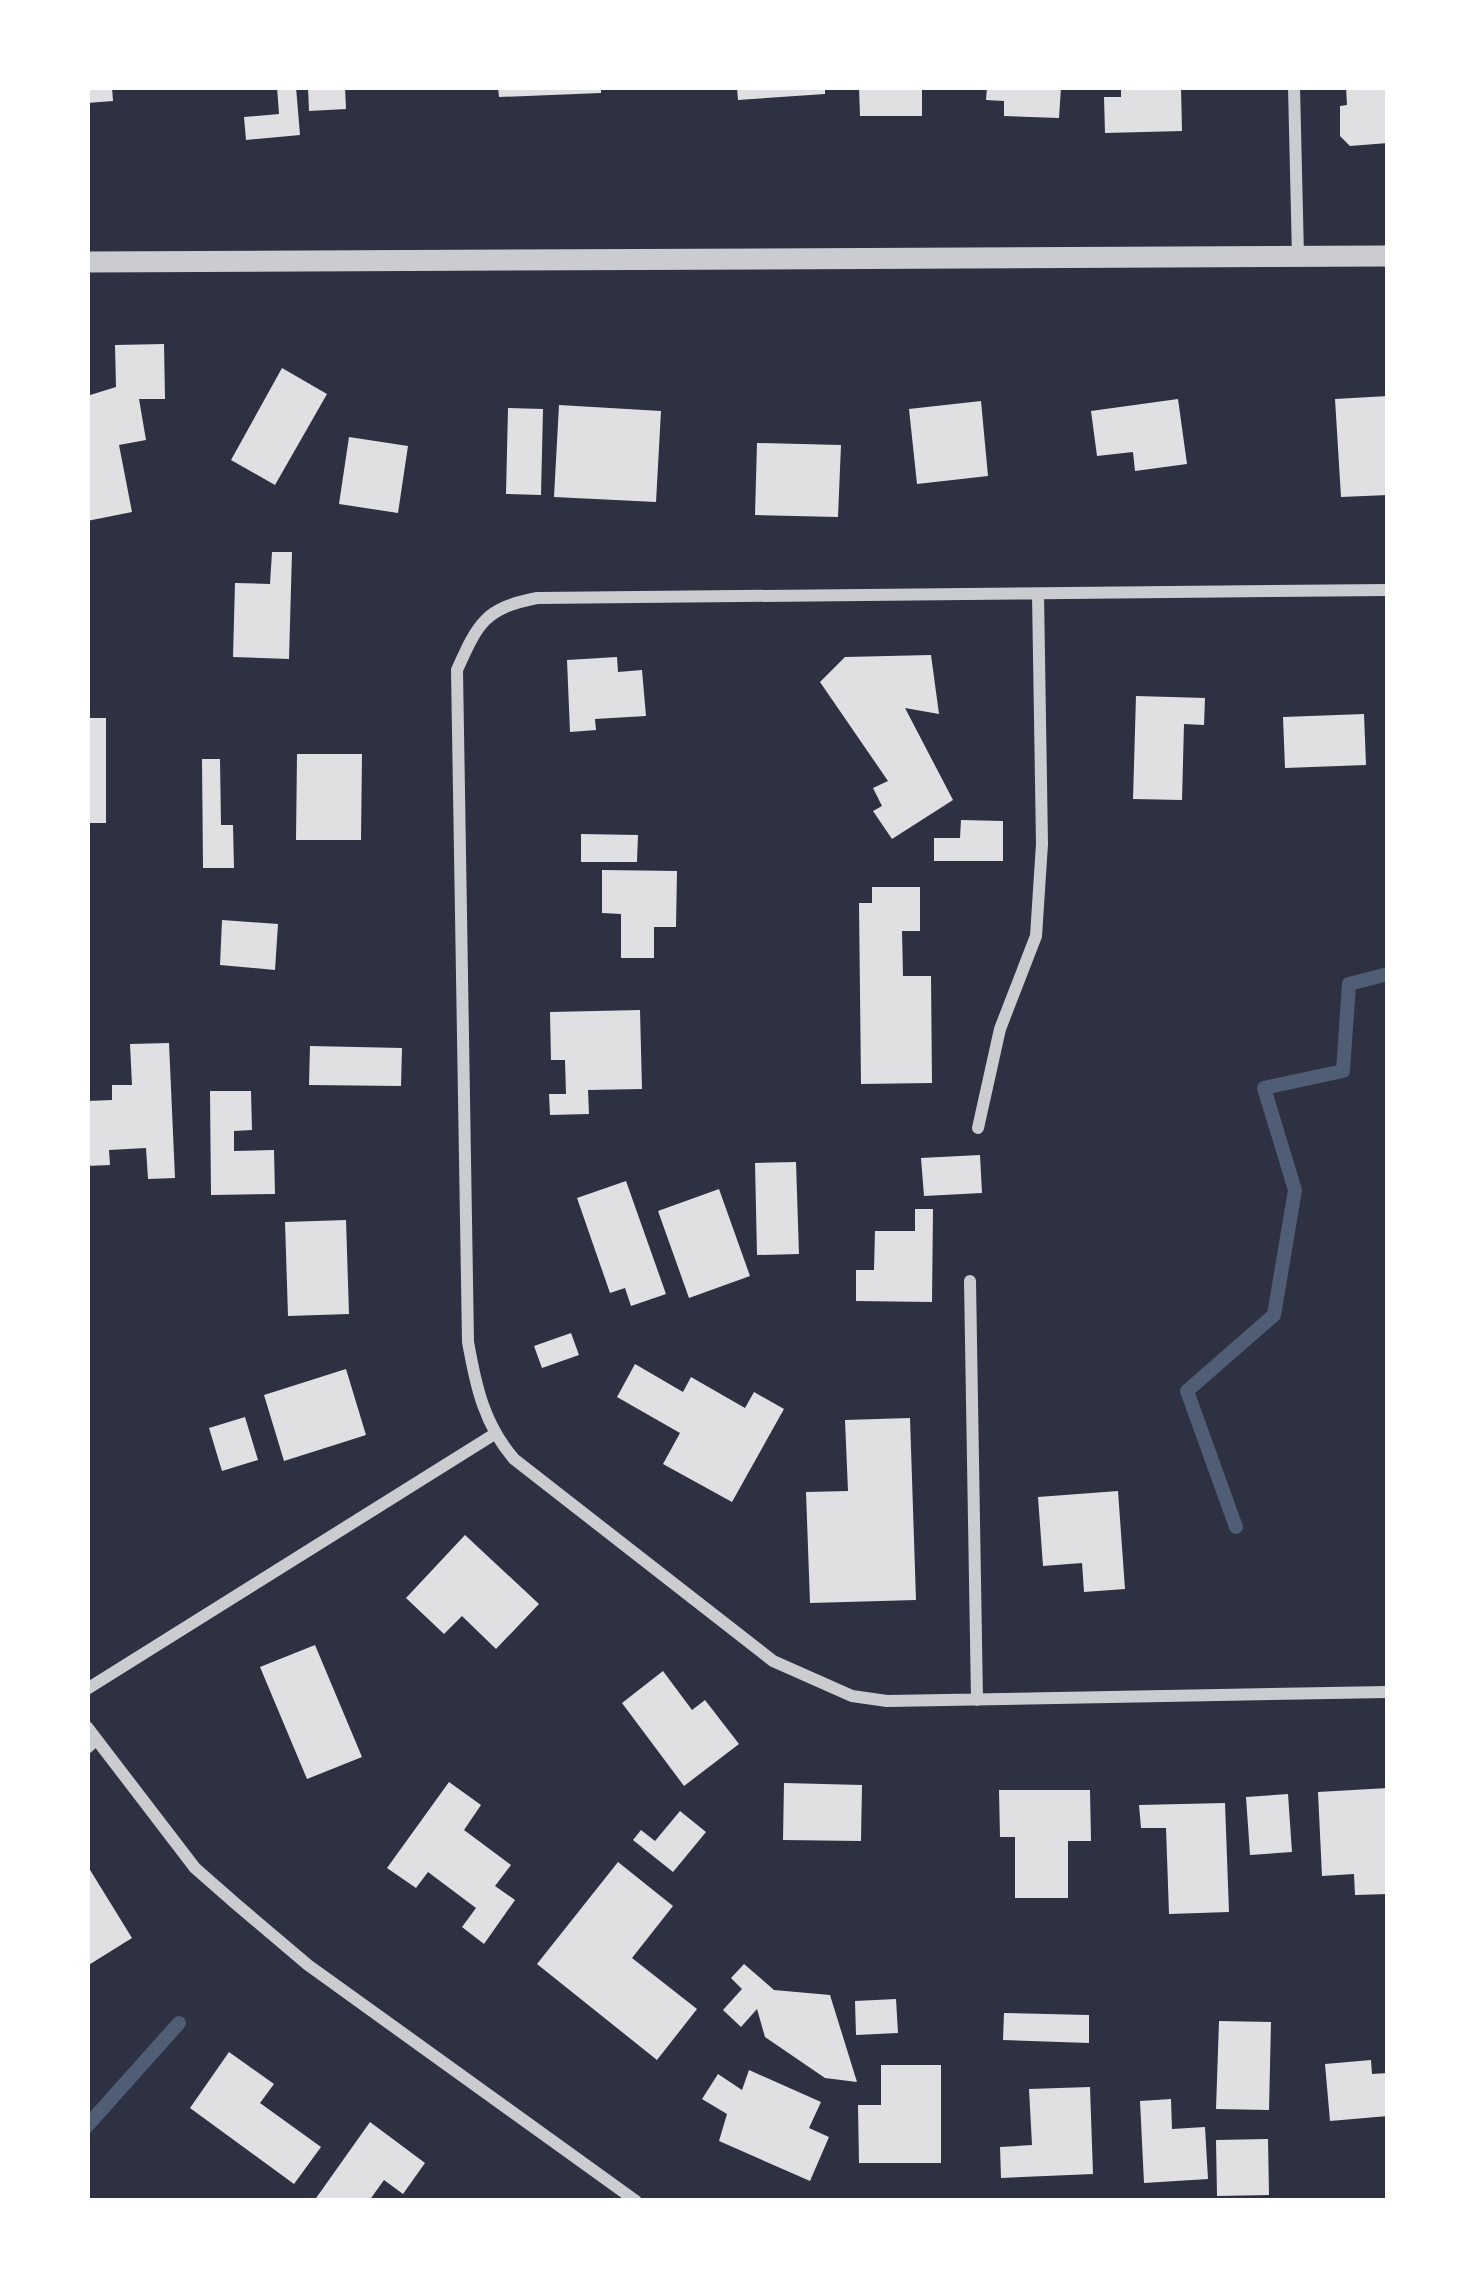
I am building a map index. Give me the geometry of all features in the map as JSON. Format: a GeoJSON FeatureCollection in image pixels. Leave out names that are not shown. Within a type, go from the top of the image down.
{"type":"FeatureCollection","features":[{"type":"Feature","properties":{"kind":"street"},"geometry":{"type":"LineString","coordinates":[[1294,87],[1298,256]]}},
{"type":"Feature","properties":{"kind":"street"},"geometry":{"type":"LineString","coordinates":[[87,262],[1388,256]]}},
{"type":"Feature","properties":{"kind":"street"},"geometry":{"type":"LineString","coordinates":[[1388,590],[537,598],[498,605],[474,632],[457,670],[467,1342],[477,1395],[493,1435],[514,1460],[773,1661],[852,1696],[976,1700],[1388,1692]]}},
{"type":"Feature","properties":{"kind":"street"},"geometry":{"type":"LineString","coordinates":[[978,1128],[1000,1029],[1036,936],[1042,844],[1038,594]]}},
{"type":"Feature","properties":{"kind":"street"},"geometry":{"type":"LineString","coordinates":[[970,1281],[976,1700]]}},
{"type":"Feature","properties":{"kind":"street"},"geometry":{"type":"LineString","coordinates":[[87,1689],[493,1435]]}},
{"type":"Feature","properties":{"kind":"street"},"geometry":{"type":"LineString","coordinates":[[87,1727],[92,1746],[195,1868],[308,1966],[636,2201]]}},
{"type":"Feature","properties":{"kind":"building"},"geometry":{"type":"Polygon","coordinates":[[[87,87],[112,87],[113,101],[87,103],[87,87]]]}},
{"type":"Feature","properties":{"kind":"building"},"geometry":{"type":"Polygon","coordinates":[[[277,87],[296,87],[300,135],[246,140],[244,117],[279,114],[277,87]]]}},
{"type":"Feature","properties":{"kind":"building"},"geometry":{"type":"Polygon","coordinates":[[[308,87],[345,87],[346,109],[309,111],[308,87]]]}},
{"type":"Feature","properties":{"kind":"building"},"geometry":{"type":"Polygon","coordinates":[[[498,87],[601,87],[601,93],[499,97],[498,87]]]}},
{"type":"Feature","properties":{"kind":"building"},"geometry":{"type":"Polygon","coordinates":[[[737,87],[825,87],[825,94],[738,100],[737,87]]]}},
{"type":"Feature","properties":{"kind":"building"},"geometry":{"type":"Polygon","coordinates":[[[859,87],[922,87],[922,116],[860,116],[859,87]]]}},
{"type":"Feature","properties":{"kind":"building"},"geometry":{"type":"Polygon","coordinates":[[[987,87],[1061,87],[1059,118],[1004,116],[1004,101],[986,100],[987,87]]]}},
{"type":"Feature","properties":{"kind":"building"},"geometry":{"type":"Polygon","coordinates":[[[1121,87],[1181,87],[1182,131],[1105,133],[1104,97],[1121,97],[1121,87]]]}},
{"type":"Feature","properties":{"kind":"building"},"geometry":{"type":"Polygon","coordinates":[[[1346,87],[1388,87],[1388,143],[1350,146],[1340,136],[1340,106],[1347,105],[1346,87]]]}},
{"type":"Feature","properties":{"kind":"building"},"geometry":{"type":"Polygon","coordinates":[[[164,344],[165,399],[139,399],[146,440],[119,445],[132,512],[87,521],[87,396],[116,387],[115,345],[164,344]]]}},
{"type":"Feature","properties":{"kind":"building"},"geometry":{"type":"Polygon","coordinates":[[[282,368],[327,394],[275,485],[231,460],[282,368]]]}},
{"type":"Feature","properties":{"kind":"building"},"geometry":{"type":"Polygon","coordinates":[[[1388,396],[1388,495],[1341,497],[1335,399],[1388,396]]]}},
{"type":"Feature","properties":{"kind":"building"},"geometry":{"type":"Polygon","coordinates":[[[1178,399],[1187,464],[1135,471],[1133,452],[1097,456],[1091,411],[1178,399]]]}},
{"type":"Feature","properties":{"kind":"building"},"geometry":{"type":"Polygon","coordinates":[[[981,401],[988,476],[917,484],[909,409],[981,401]]]}},
{"type":"Feature","properties":{"kind":"building"},"geometry":{"type":"Polygon","coordinates":[[[559,405],[661,411],[656,502],[554,497],[559,405]]]}},
{"type":"Feature","properties":{"kind":"building"},"geometry":{"type":"Polygon","coordinates":[[[508,408],[543,409],[541,495],[506,494],[508,408]]]}},
{"type":"Feature","properties":{"kind":"building"},"geometry":{"type":"Polygon","coordinates":[[[349,437],[408,446],[398,513],[339,504],[349,437]]]}},
{"type":"Feature","properties":{"kind":"building"},"geometry":{"type":"Polygon","coordinates":[[[757,443],[841,445],[838,517],[755,515],[757,443]]]}},
{"type":"Feature","properties":{"kind":"building"},"geometry":{"type":"Polygon","coordinates":[[[272,552],[292,552],[289,659],[233,657],[235,583],[270,584],[272,552]]]}},
{"type":"Feature","properties":{"kind":"building"},"geometry":{"type":"Polygon","coordinates":[[[931,655],[939,714],[905,708],[953,800],[892,839],[873,811],[882,806],[873,788],[888,781],[820,682],[845,657],[931,655]]]}},
{"type":"Feature","properties":{"kind":"building"},"geometry":{"type":"Polygon","coordinates":[[[617,657],[618,672],[642,670],[646,716],[595,719],[596,730],[570,732],[567,660],[617,657]]]}},
{"type":"Feature","properties":{"kind":"building"},"geometry":{"type":"Polygon","coordinates":[[[1136,696],[1205,698],[1204,725],[1184,724],[1182,800],[1133,799],[1136,696]]]}},
{"type":"Feature","properties":{"kind":"building"},"geometry":{"type":"Polygon","coordinates":[[[1364,714],[1366,765],[1285,768],[1283,717],[1364,714]]]}},
{"type":"Feature","properties":{"kind":"building"},"geometry":{"type":"Polygon","coordinates":[[[87,718],[106,718],[106,823],[87,823],[87,718]]]}},
{"type":"Feature","properties":{"kind":"building"},"geometry":{"type":"Polygon","coordinates":[[[297,754],[362,754],[361,840],[296,840],[297,754]]]}},
{"type":"Feature","properties":{"kind":"building"},"geometry":{"type":"Polygon","coordinates":[[[202,759],[220,759],[221,825],[233,825],[234,868],[203,868],[202,759]]]}},
{"type":"Feature","properties":{"kind":"building"},"geometry":{"type":"Polygon","coordinates":[[[961,820],[1003,821],[1003,861],[934,861],[934,838],[960,838],[961,820]]]}},
{"type":"Feature","properties":{"kind":"building"},"geometry":{"type":"Polygon","coordinates":[[[581,834],[638,835],[637,862],[581,862],[581,834]]]}},
{"type":"Feature","properties":{"kind":"building"},"geometry":{"type":"Polygon","coordinates":[[[602,870],[677,871],[676,927],[654,927],[654,958],[621,958],[621,914],[602,913],[602,870]]]}},
{"type":"Feature","properties":{"kind":"building"},"geometry":{"type":"Polygon","coordinates":[[[872,887],[920,887],[920,931],[902,931],[903,976],[931,976],[932,1083],[861,1084],[859,903],[872,903],[872,887]]]}},
{"type":"Feature","properties":{"kind":"building"},"geometry":{"type":"Polygon","coordinates":[[[222,920],[278,924],[275,970],[220,965],[222,920]]]}},
{"type":"Feature","properties":{"kind":"building"},"geometry":{"type":"Polygon","coordinates":[[[640,1010],[642,1089],[588,1090],[589,1114],[550,1115],[549,1094],[566,1094],[565,1060],[551,1060],[550,1012],[640,1010]]]}},
{"type":"Feature","properties":{"kind":"building"},"geometry":{"type":"Polygon","coordinates":[[[169,1043],[175,1178],[148,1179],[146,1148],[109,1150],[110,1165],[87,1166],[87,1101],[112,1100],[112,1085],[132,1085],[130,1044],[169,1043]]]}},
{"type":"Feature","properties":{"kind":"building"},"geometry":{"type":"Polygon","coordinates":[[[310,1046],[402,1048],[401,1086],[309,1085],[310,1046]]]}},
{"type":"Feature","properties":{"kind":"building"},"geometry":{"type":"Polygon","coordinates":[[[210,1091],[251,1091],[252,1130],[234,1131],[234,1151],[274,1150],[275,1194],[211,1195],[210,1091]]]}},
{"type":"Feature","properties":{"kind":"building"},"geometry":{"type":"Polygon","coordinates":[[[980,1155],[982,1193],[924,1196],[921,1158],[980,1155]]]}},
{"type":"Feature","properties":{"kind":"building"},"geometry":{"type":"Polygon","coordinates":[[[796,1162],[799,1254],[757,1255],[755,1163],[796,1162]]]}},
{"type":"Feature","properties":{"kind":"building"},"geometry":{"type":"Polygon","coordinates":[[[626,1181],[666,1294],[631,1306],[625,1288],[610,1293],[577,1198],[626,1181]]]}},
{"type":"Feature","properties":{"kind":"building"},"geometry":{"type":"Polygon","coordinates":[[[719,1189],[750,1276],[689,1298],[658,1211],[719,1189]]]}},
{"type":"Feature","properties":{"kind":"building"},"geometry":{"type":"Polygon","coordinates":[[[915,1209],[933,1209],[932,1302],[856,1301],[856,1270],[874,1270],[875,1231],[915,1231],[915,1209]]]}},
{"type":"Feature","properties":{"kind":"building"},"geometry":{"type":"Polygon","coordinates":[[[346,1220],[349,1314],[288,1316],[285,1222],[346,1220]]]}},
{"type":"Feature","properties":{"kind":"building"},"geometry":{"type":"Polygon","coordinates":[[[571,1333],[579,1355],[542,1368],[534,1346],[571,1333]]]}},
{"type":"Feature","properties":{"kind":"building"},"geometry":{"type":"Polygon","coordinates":[[[635,1364],[683,1392],[691,1377],[745,1408],[754,1392],[784,1409],[732,1502],[663,1464],[680,1433],[617,1397],[635,1364]]]}},
{"type":"Feature","properties":{"kind":"building"},"geometry":{"type":"Polygon","coordinates":[[[346,1369],[366,1435],[284,1461],[264,1395],[346,1369]]]}},
{"type":"Feature","properties":{"kind":"building"},"geometry":{"type":"Polygon","coordinates":[[[245,1417],[258,1460],[222,1471],[209,1428],[245,1417]]]}},
{"type":"Feature","properties":{"kind":"building"},"geometry":{"type":"Polygon","coordinates":[[[910,1418],[916,1600],[810,1603],[806,1492],[848,1491],[845,1420],[910,1418]]]}},
{"type":"Feature","properties":{"kind":"building"},"geometry":{"type":"Polygon","coordinates":[[[1118,1491],[1125,1589],[1084,1592],[1082,1563],[1043,1566],[1038,1497],[1118,1491]]]}},
{"type":"Feature","properties":{"kind":"building"},"geometry":{"type":"Polygon","coordinates":[[[465,1535],[539,1604],[496,1649],[462,1616],[444,1634],[406,1598],[465,1535]]]}},
{"type":"Feature","properties":{"kind":"building"},"geometry":{"type":"Polygon","coordinates":[[[315,1645],[362,1757],[307,1779],[260,1667],[315,1645]]]}},
{"type":"Feature","properties":{"kind":"building"},"geometry":{"type":"Polygon","coordinates":[[[663,1671],[692,1710],[705,1700],[739,1744],[684,1786],[622,1703],[663,1671]]]}},
{"type":"Feature","properties":{"kind":"building"},"geometry":{"type":"Polygon","coordinates":[[[449,1782],[481,1805],[464,1830],[511,1865],[495,1886],[515,1900],[484,1944],[462,1927],[476,1908],[428,1872],[416,1888],[387,1868],[449,1782]]]}},
{"type":"Feature","properties":{"kind":"building"},"geometry":{"type":"Polygon","coordinates":[[[784,1783],[862,1785],[861,1841],[783,1840],[784,1783]]]}},
{"type":"Feature","properties":{"kind":"building"},"geometry":{"type":"Polygon","coordinates":[[[1388,1788],[1388,1894],[1355,1895],[1354,1874],[1322,1876],[1318,1792],[1388,1788]]]}},
{"type":"Feature","properties":{"kind":"building"},"geometry":{"type":"Polygon","coordinates":[[[999,1790],[1090,1790],[1091,1841],[1068,1841],[1068,1898],[1015,1898],[1015,1837],[1000,1837],[999,1790]]]}},
{"type":"Feature","properties":{"kind":"building"},"geometry":{"type":"Polygon","coordinates":[[[1288,1794],[1292,1852],[1250,1855],[1246,1797],[1288,1794]]]}},
{"type":"Feature","properties":{"kind":"building"},"geometry":{"type":"Polygon","coordinates":[[[1225,1803],[1229,1912],[1169,1914],[1166,1828],[1141,1828],[1139,1805],[1225,1803]]]}},
{"type":"Feature","properties":{"kind":"building"},"geometry":{"type":"Polygon","coordinates":[[[680,1811],[706,1832],[673,1872],[633,1840],[641,1830],[655,1841],[680,1811]]]}},
{"type":"Feature","properties":{"kind":"building"},"geometry":{"type":"Polygon","coordinates":[[[618,1862],[673,1906],[632,1958],[697,2009],[657,2060],[537,1964],[618,1862]]]}},
{"type":"Feature","properties":{"kind":"building"},"geometry":{"type":"Polygon","coordinates":[[[87,1865],[132,1938],[87,1966],[87,1865]]]}},
{"type":"Feature","properties":{"kind":"building"},"geometry":{"type":"Polygon","coordinates":[[[744,1964],[774,1990],[830,1995],[857,2082],[825,2078],[765,2037],[757,2009],[741,2027],[723,2010],[742,1989],[731,1978],[744,1964]]]}},
{"type":"Feature","properties":{"kind":"building"},"geometry":{"type":"Polygon","coordinates":[[[896,1999],[898,2033],[856,2035],[855,2001],[896,1999]]]}},
{"type":"Feature","properties":{"kind":"building"},"geometry":{"type":"Polygon","coordinates":[[[1004,2013],[1089,2015],[1089,2043],[1003,2040],[1004,2013]]]}},
{"type":"Feature","properties":{"kind":"building"},"geometry":{"type":"Polygon","coordinates":[[[1219,2021],[1271,2022],[1269,2110],[1216,2109],[1219,2021]]]}},
{"type":"Feature","properties":{"kind":"building"},"geometry":{"type":"Polygon","coordinates":[[[229,2052],[274,2084],[260,2103],[321,2147],[294,2184],[190,2108],[229,2052]]]}},
{"type":"Feature","properties":{"kind":"building"},"geometry":{"type":"Polygon","coordinates":[[[1371,2060],[1372,2074],[1388,2073],[1388,2116],[1330,2121],[1325,2064],[1371,2060]]]}},
{"type":"Feature","properties":{"kind":"building"},"geometry":{"type":"Polygon","coordinates":[[[881,2065],[941,2065],[941,2163],[859,2163],[858,2105],[881,2105],[881,2065]]]}},
{"type":"Feature","properties":{"kind":"building"},"geometry":{"type":"Polygon","coordinates":[[[749,2070],[821,2102],[809,2128],[829,2137],[810,2181],[719,2141],[727,2114],[702,2099],[718,2074],[742,2090],[749,2070]]]}},
{"type":"Feature","properties":{"kind":"building"},"geometry":{"type":"Polygon","coordinates":[[[1090,2087],[1093,2174],[1001,2178],[1000,2147],[1032,2145],[1029,2089],[1090,2087]]]}},
{"type":"Feature","properties":{"kind":"building"},"geometry":{"type":"Polygon","coordinates":[[[1171,2099],[1172,2129],[1205,2127],[1208,2179],[1144,2183],[1140,2101],[1171,2099]]]}},
{"type":"Feature","properties":{"kind":"building"},"geometry":{"type":"Polygon","coordinates":[[[370,2122],[425,2163],[403,2194],[384,2180],[369,2201],[314,2201],[370,2122]]]}},
{"type":"Feature","properties":{"kind":"building"},"geometry":{"type":"Polygon","coordinates":[[[1268,2139],[1269,2195],[1217,2196],[1216,2140],[1268,2139]]]}},
{"type":"Feature","properties":{"kind":"waterway"},"geometry":{"type":"LineString","coordinates":[[1236,1527],[1187,1391],[1274,1315],[1295,1190],[1264,1088],[1343,1071],[1349,984],[1388,974]]}},
{"type":"Feature","properties":{"kind":"waterway"},"geometry":{"type":"LineString","coordinates":[[87,2126],[179,2023]]}}]}
